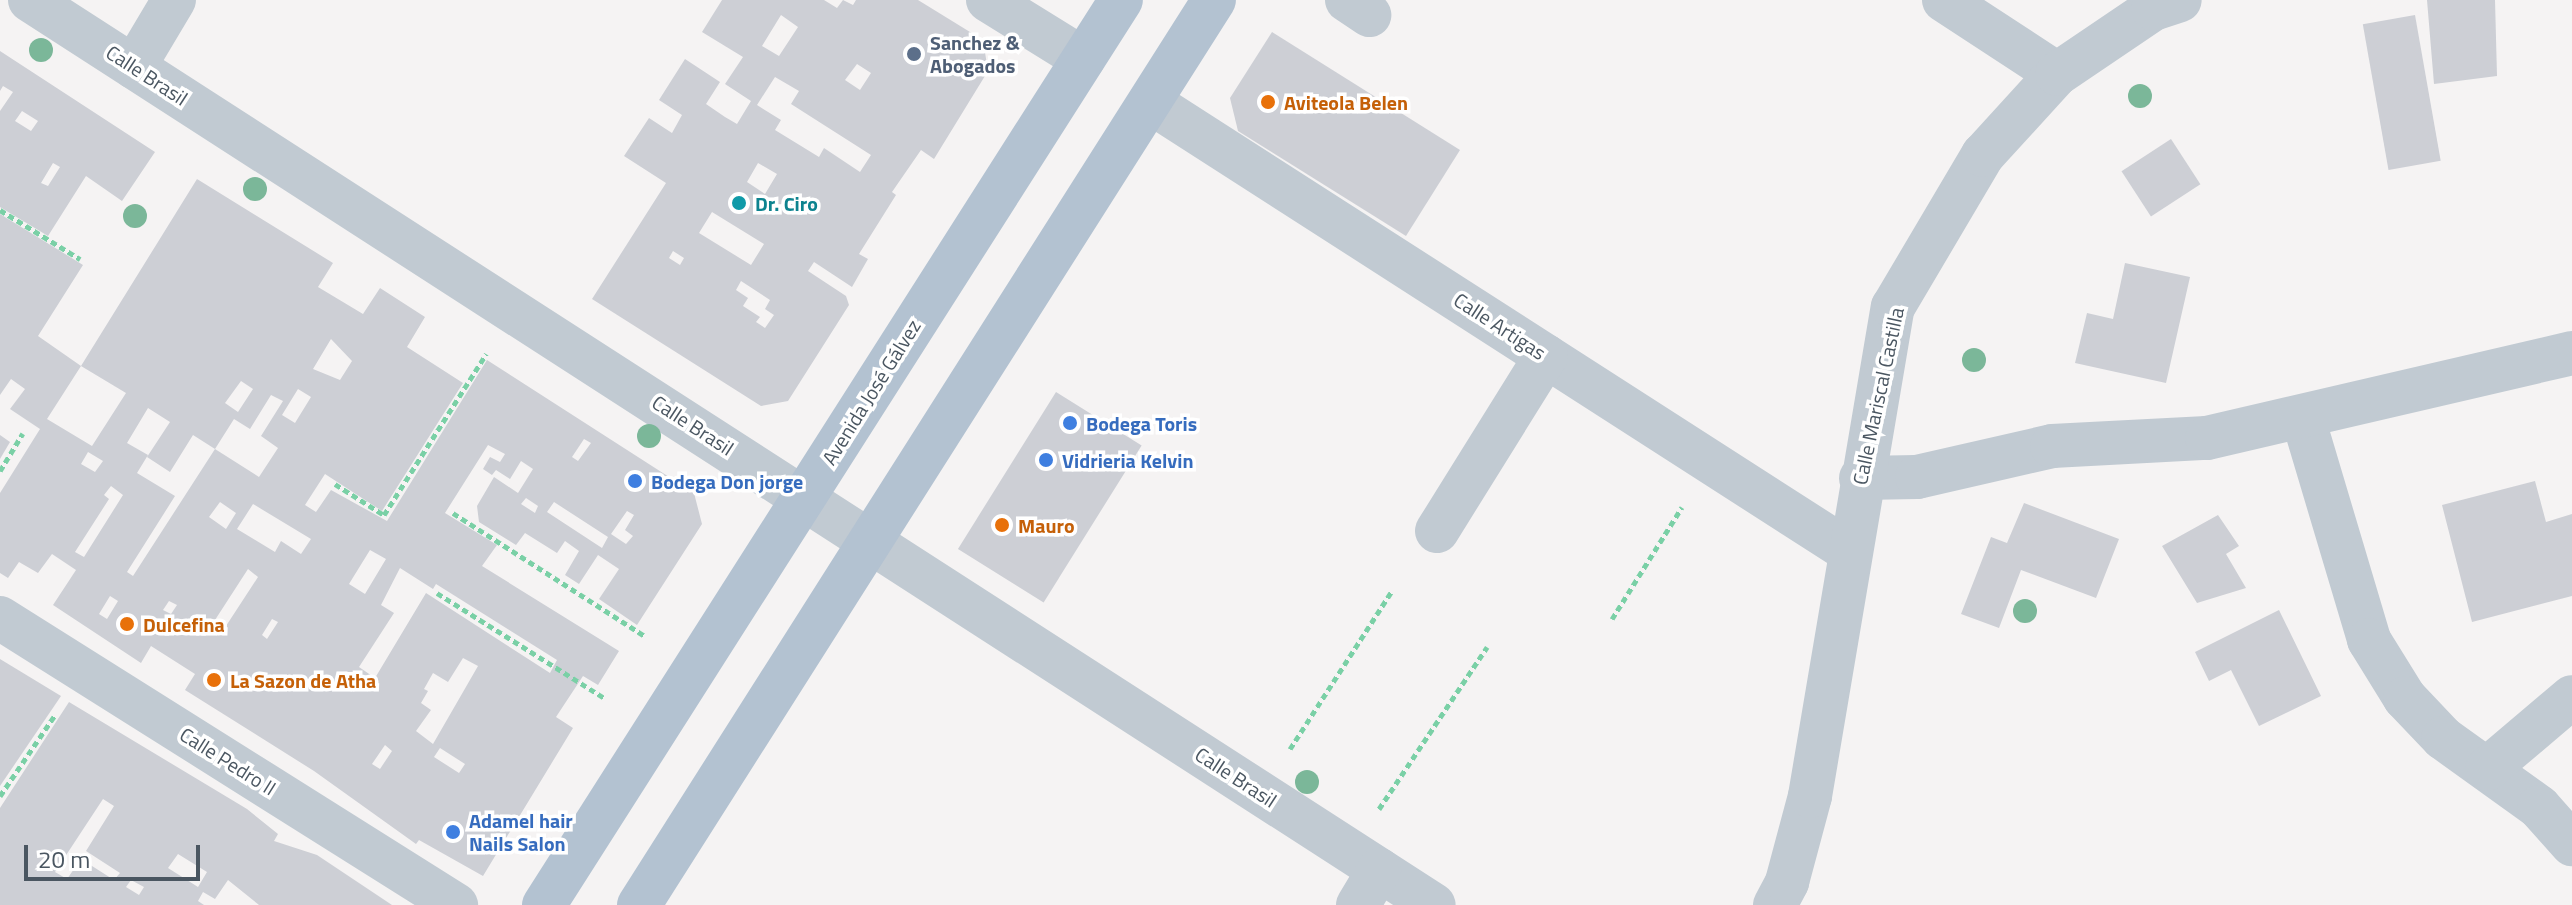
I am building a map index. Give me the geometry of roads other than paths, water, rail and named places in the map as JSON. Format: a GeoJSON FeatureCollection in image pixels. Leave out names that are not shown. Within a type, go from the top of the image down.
{"type":"FeatureCollection","features":[{"type":"Feature","properties":{"kind":"main road","name":"Avenida José Gálvez"},"geometry":{"type":"LineString","coordinates":[[544,905],[1121,0]]}},
{"type":"Feature","properties":{"kind":"main road"},"geometry":{"type":"LineString","coordinates":[[639,905],[1214,0]]}},
{"type":"Feature","properties":{"kind":"street","name":"Calle Brasil"},"geometry":{"type":"LineString","coordinates":[[30,0],[1261,793],[1363,876],[1434,905]]}},
{"type":"Feature","properties":{"kind":"street"},"geometry":{"type":"LineString","coordinates":[[134,67],[174,0]]}},
{"type":"Feature","properties":{"kind":"street"},"geometry":{"type":"LineString","coordinates":[[988,0],[1083,59]]}},
{"type":"Feature","properties":{"kind":"street"},"geometry":{"type":"LineString","coordinates":[[1944,0],[2057,74]]}},
{"type":"Feature","properties":{"kind":"street","name":"Calle Mariscal Castilla"},"geometry":{"type":"LineString","coordinates":[[1775,905],[1787,882],[1810,796],[1861,478],[1893,307],[1983,155],[2057,74],[2153,9],[2180,0]]}},
{"type":"Feature","properties":{"kind":"street","name":"Calle Artigas"},"geometry":{"type":"LineString","coordinates":[[1150,102],[1546,356],[1708,465],[1849,551]]}},
{"type":"Feature","properties":{"kind":"street"},"geometry":{"type":"LineString","coordinates":[[1861,478],[1917,477],[2052,446],[2207,438],[2572,353]]}},
{"type":"Feature","properties":{"kind":"street"},"geometry":{"type":"LineString","coordinates":[[1437,531],[1546,356]]}},
{"type":"Feature","properties":{"kind":"street"},"geometry":{"type":"LineString","coordinates":[[2303,418],[2369,640],[2405,698],[2443,738],[2539,807],[2572,844]]}},
{"type":"Feature","properties":{"kind":"street","name":"Calle Pedro II"},"geometry":{"type":"LineString","coordinates":[[0,618],[456,905]]}},
{"type":"Feature","properties":{"kind":"street"},"geometry":{"type":"LineString","coordinates":[[2487,769],[2572,697]]}},
{"type":"Feature","properties":{"kind":"place","name":"Sanchez & Abogados"},"geometry":{"type":"Point","coordinates":[914,54]}},
{"type":"Feature","properties":{"kind":"place","name":"Aviteola Belen"},"geometry":{"type":"Point","coordinates":[1268,102]}},
{"type":"Feature","properties":{"kind":"place","name":"Dr. Ciro"},"geometry":{"type":"Point","coordinates":[739,203]}},
{"type":"Feature","properties":{"kind":"place","name":"Bodega Toris"},"geometry":{"type":"Point","coordinates":[1070,423]}},
{"type":"Feature","properties":{"kind":"place","name":"Vidrieria Kelvin"},"geometry":{"type":"Point","coordinates":[1046,460]}},
{"type":"Feature","properties":{"kind":"place","name":"Bodega Don jorge"},"geometry":{"type":"Point","coordinates":[635,481]}},
{"type":"Feature","properties":{"kind":"place","name":"Mauro"},"geometry":{"type":"Point","coordinates":[1002,525]}},
{"type":"Feature","properties":{"kind":"place","name":"Dulcefina"},"geometry":{"type":"Point","coordinates":[127,624]}},
{"type":"Feature","properties":{"kind":"place","name":"La Sazon de Atha"},"geometry":{"type":"Point","coordinates":[214,680]}},
{"type":"Feature","properties":{"kind":"place","name":"Adamel hair Nails Salon"},"geometry":{"type":"Point","coordinates":[453,832]}}]}
